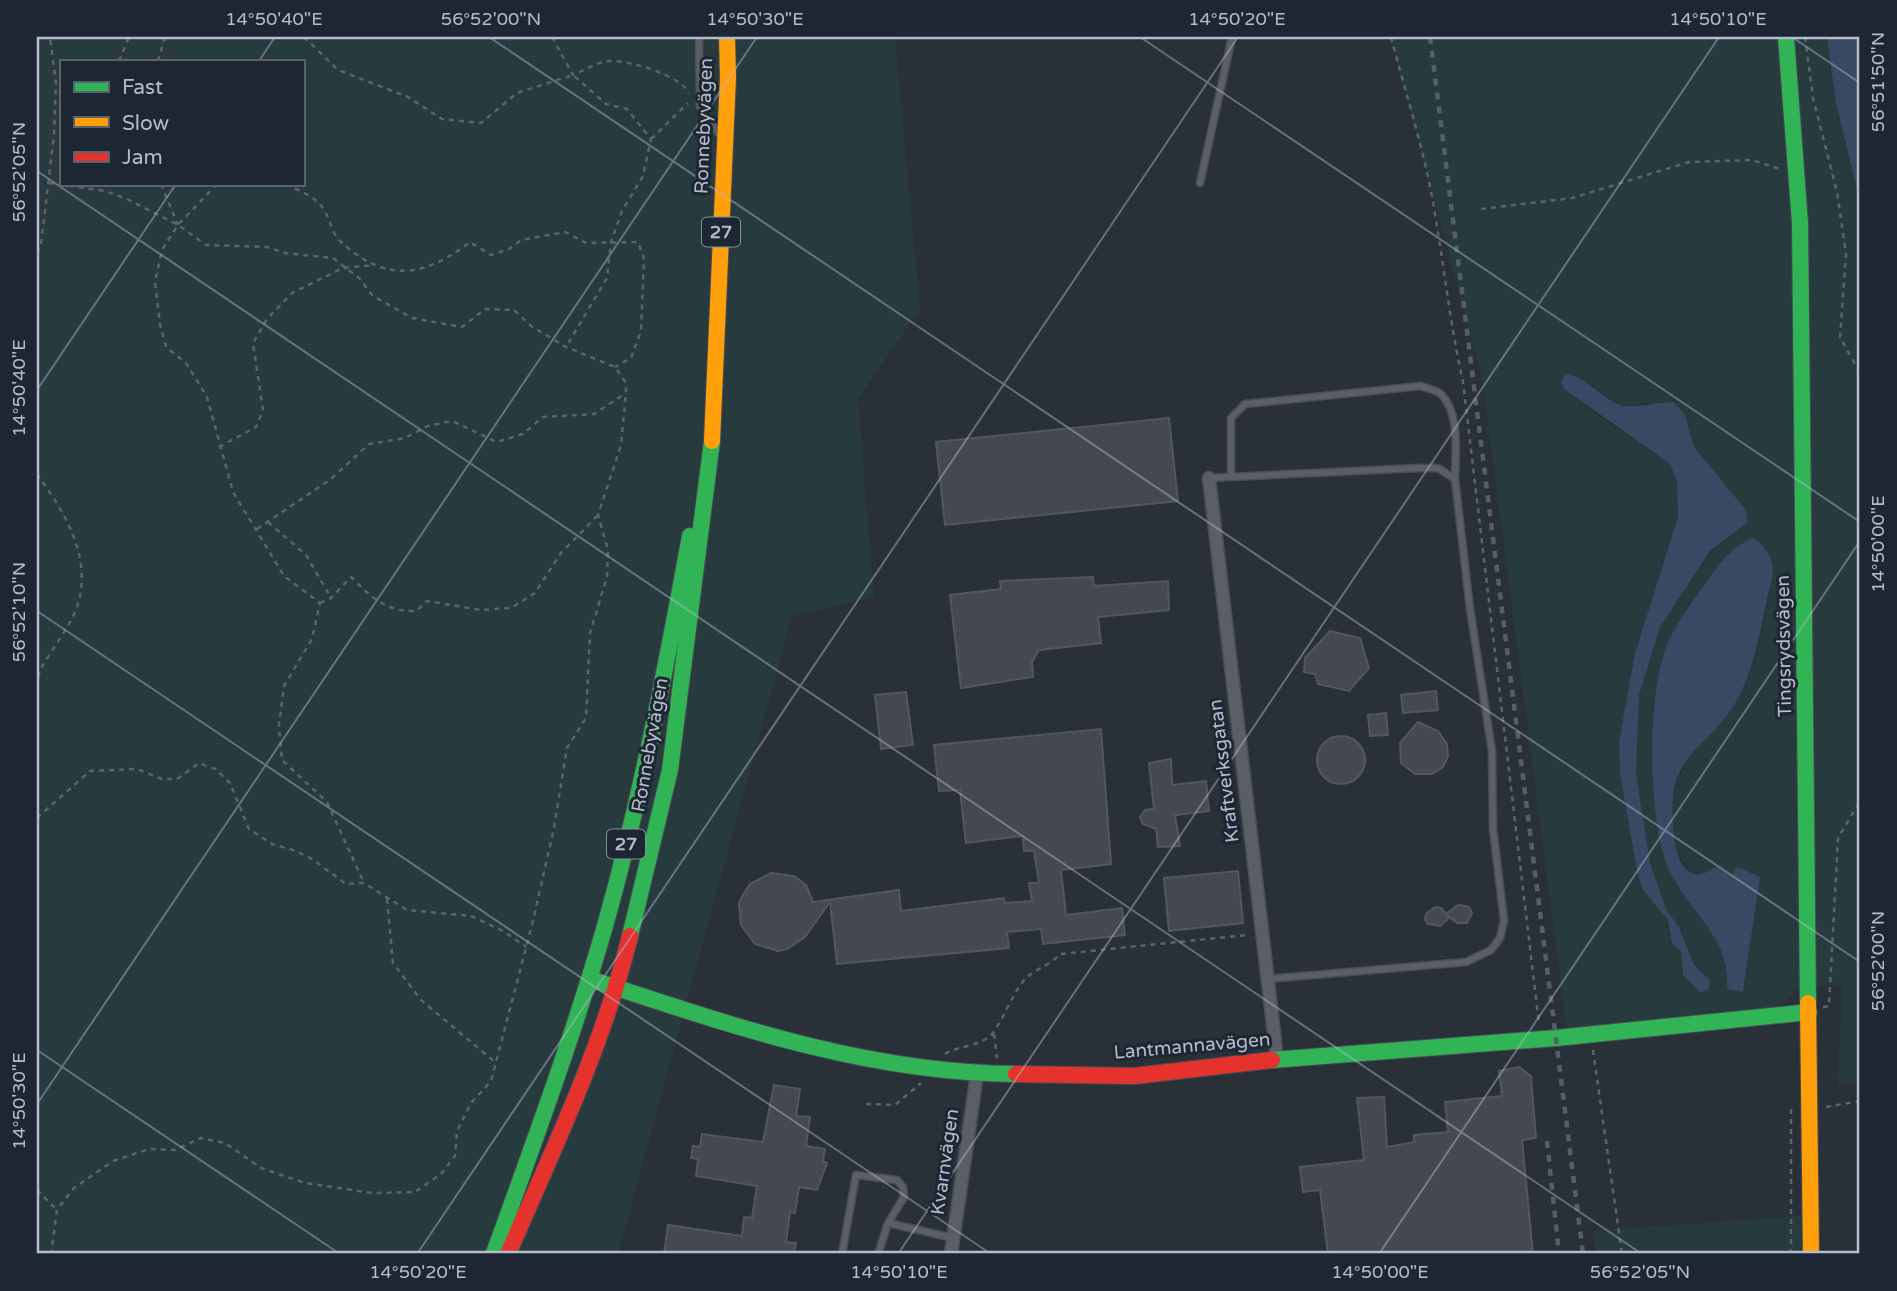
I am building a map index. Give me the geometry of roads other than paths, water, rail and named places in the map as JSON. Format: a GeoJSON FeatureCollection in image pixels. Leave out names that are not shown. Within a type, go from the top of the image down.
{"type":"FeatureCollection","features":[{"type":"Feature","properties":{"kind":"street","name":"Ronnebyvägen"},"geometry":{"type":"LineString","coordinates":[[508,1254],[562,1130],[617,988],[670,770],[711,470],[710,427],[725,142],[727,37]]}},
{"type":"Feature","properties":{"kind":"street","name":"Tingsrydsvägen"},"geometry":{"type":"LineString","coordinates":[[1786,37],[1800,223],[1811,1254]]}},
{"type":"Feature","properties":{"kind":"street","name":"Ronnebyvägen"},"geometry":{"type":"LineString","coordinates":[[494,1254],[550,1105],[590,979],[636,809],[693,520],[699,467],[710,427]]}},
{"type":"Feature","properties":{"kind":"street","name":"Kraftverksgatan"},"geometry":{"type":"LineString","coordinates":[[1209,478],[1277,1059]]}},
{"type":"Feature","properties":{"kind":"street","name":"Lantmannavägen"},"geometry":{"type":"LineString","coordinates":[[590,979],[774,1039],[831,1053],[977,1074],[1134,1076],[1277,1059],[1541,1038],[1809,1012]]}},
{"type":"Feature","properties":{"kind":"street","name":"Kvarnvägen"},"geometry":{"type":"LineString","coordinates":[[951,1254],[977,1074]]}},
{"type":"Feature","properties":{"kind":"lane"},"geometry":{"type":"LineString","coordinates":[[699,37],[700,107],[725,142]]}},
{"type":"Feature","properties":{"kind":"lane"},"geometry":{"type":"LineString","coordinates":[[1200,183],[1232,37]]}},
{"type":"Feature","properties":{"kind":"lane"},"geometry":{"type":"LineString","coordinates":[[1231,477],[1231,418],[1245,404],[1420,386],[1440,393],[1450,409],[1455,434],[1455,480],[1492,751],[1493,830],[1504,920],[1500,938],[1491,950],[1466,962],[1267,979]]}},
{"type":"Feature","properties":{"kind":"lane"},"geometry":{"type":"LineString","coordinates":[[1209,478],[1438,468],[1455,480]]}},
{"type":"Feature","properties":{"kind":"lane"},"geometry":{"type":"LineString","coordinates":[[842,1254],[856,1175],[897,1180],[903,1187],[904,1197],[888,1223],[878,1254]]}},
{"type":"Feature","properties":{"kind":"lane"},"geometry":{"type":"LineString","coordinates":[[888,1223],[953,1238]]}},
{"type":"Feature","properties":{"kind":"water"},"geometry":{"type":"Polygon","coordinates":[[[1827,37],[1860,37],[1860,202],[1836,103],[1827,37]]]}},
{"type":"Feature","properties":{"kind":"water"},"geometry":{"type":"Polygon","coordinates":[[[1566,374],[1581,379],[1611,401],[1624,406],[1673,402],[1684,413],[1694,447],[1746,510],[1748,522],[1710,551],[1660,627],[1639,695],[1636,773],[1650,863],[1666,909],[1679,927],[1694,964],[1710,981],[1709,988],[1701,993],[1683,975],[1681,951],[1672,944],[1668,920],[1643,890],[1638,876],[1620,773],[1619,742],[1635,653],[1678,517],[1677,481],[1670,464],[1564,389],[1561,382],[1566,374]]]}},
{"type":"Feature","properties":{"kind":"water"},"geometry":{"type":"Polygon","coordinates":[[[1753,538],[1766,551],[1773,568],[1754,656],[1745,684],[1731,710],[1681,770],[1676,781],[1673,804],[1677,852],[1682,864],[1690,872],[1701,874],[1716,867],[1732,875],[1737,867],[1760,877],[1743,992],[1727,989],[1727,971],[1723,955],[1708,927],[1670,872],[1657,823],[1652,756],[1656,689],[1669,640],[1721,562],[1738,546],[1753,538]]]}},
{"type":"Feature","properties":{"kind":"railway"},"geometry":{"type":"LineString","coordinates":[[1430,37],[1583,1254]]}},
{"type":"Feature","properties":{"kind":"railway"},"geometry":{"type":"LineString","coordinates":[[1547,1141],[1559,1254]]}}]}
